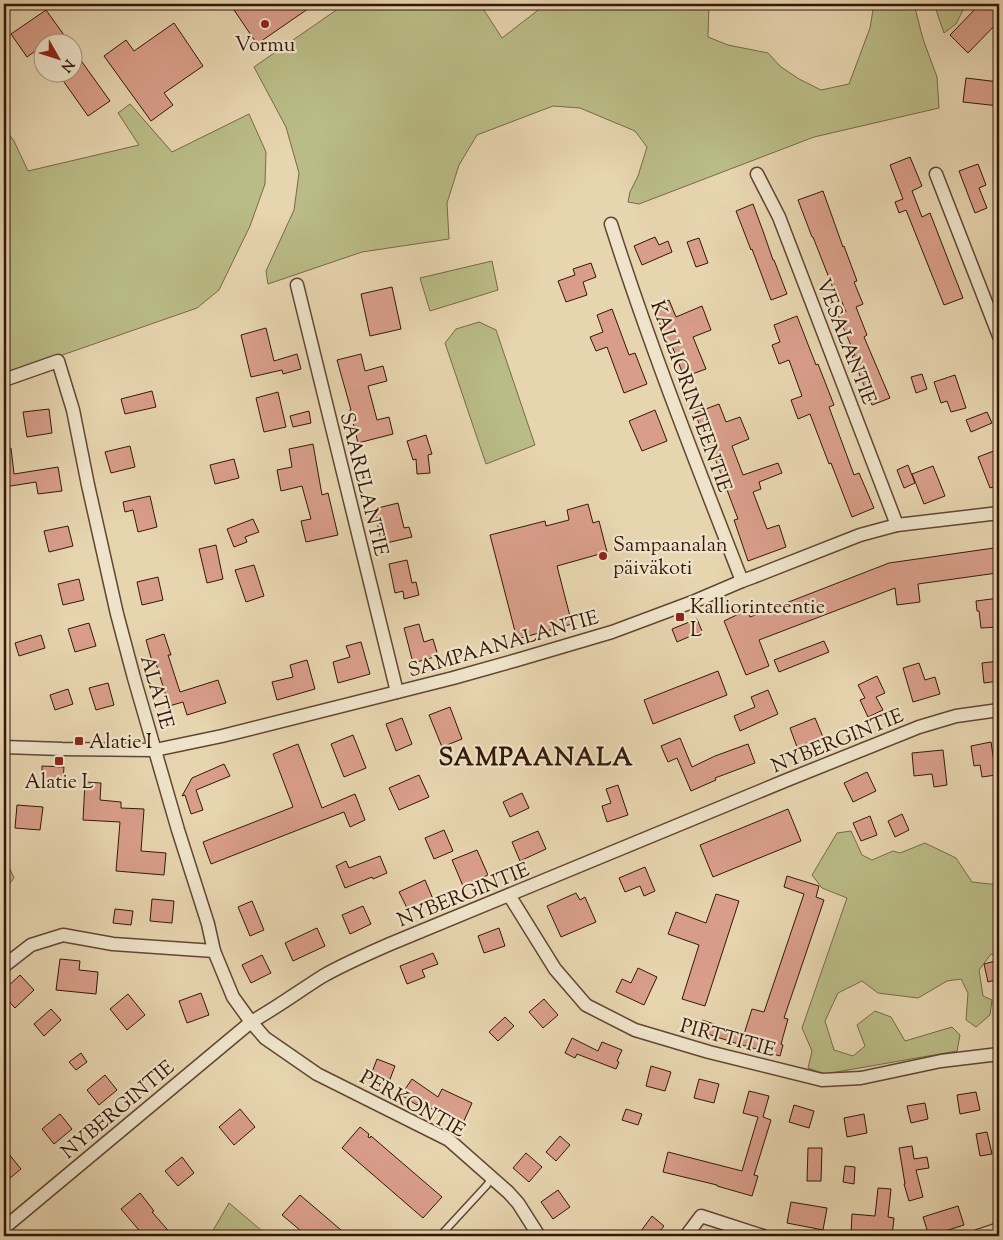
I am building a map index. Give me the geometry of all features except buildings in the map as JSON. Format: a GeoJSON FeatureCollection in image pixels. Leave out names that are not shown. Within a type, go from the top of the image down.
{"type":"FeatureCollection","features":[{"type":"Feature","properties":{"kind":"street","name":"VESALANTIE"},"geometry":{"type":"LineString","coordinates":[[757,174],[779,217],[897,525]]}},
{"type":"Feature","properties":{"kind":"street"},"geometry":{"type":"LineString","coordinates":[[936,174],[999,336]]}},
{"type":"Feature","properties":{"kind":"street","name":"KALLIORINTEENTIE"},"geometry":{"type":"LineString","coordinates":[[611,224],[629,280],[691,449],[742,581]]}},
{"type":"Feature","properties":{"kind":"street","name":"SAARELANTIE"},"geometry":{"type":"LineString","coordinates":[[297,285],[397,692]]}},
{"type":"Feature","properties":{"kind":"street","name":"ALATIE"},"geometry":{"type":"LineString","coordinates":[[4,380],[58,361],[73,410],[117,614],[178,830],[208,924],[214,951],[233,997],[251,1022]]}},
{"type":"Feature","properties":{"kind":"street","name":"SAMPAANALANTIE"},"geometry":{"type":"LineString","coordinates":[[4,747],[155,750],[232,733],[397,692],[612,632],[860,535],[897,525],[999,513]]}},
{"type":"Feature","properties":{"kind":"street","name":"NYBERGINTIE"},"geometry":{"type":"LineString","coordinates":[[4,1228],[251,1022],[324,976],[390,944],[919,727],[956,716],[999,710]]}},
{"type":"Feature","properties":{"kind":"street","name":"PIRTTITIE"},"geometry":{"type":"LineString","coordinates":[[509,895],[555,970],[586,1005],[636,1030],[709,1052],[822,1080],[861,1078],[941,1061],[999,1054]]}},
{"type":"Feature","properties":{"kind":"street"},"geometry":{"type":"LineString","coordinates":[[4,966],[31,944],[63,935],[114,944],[214,951]]}},
{"type":"Feature","properties":{"kind":"street","name":"PERKONTIE"},"geometry":{"type":"LineString","coordinates":[[251,1022],[266,1038],[317,1074],[449,1140],[492,1177],[518,1204],[539,1236]]}},
{"type":"Feature","properties":{"kind":"street"},"geometry":{"type":"LineString","coordinates":[[686,1236],[701,1216],[763,1236]]}},
{"type":"Feature","properties":{"kind":"street"},"geometry":{"type":"LineString","coordinates":[[978,1236],[999,1230]]}},
{"type":"Feature","properties":{"kind":"lane"},"geometry":{"type":"LineString","coordinates":[[440,1236],[487,1185],[492,1177]]}},
{"type":"Feature","properties":{"kind":"green space"},"geometry":{"type":"Polygon","coordinates":[[[345,4],[480,4],[502,38],[546,4],[709,4],[708,37],[728,45],[768,53],[781,67],[821,90],[849,84],[870,28],[874,4],[914,4],[923,39],[937,77],[939,108],[814,137],[639,204],[628,202],[647,147],[635,131],[580,108],[553,106],[477,135],[459,165],[447,203],[449,239],[362,252],[268,284],[266,271],[294,210],[299,173],[286,127],[254,67],[345,4]]]}},
{"type":"Feature","properties":{"kind":"green space"},"geometry":{"type":"Polygon","coordinates":[[[934,4],[966,4],[956,24],[944,33],[934,4]]]}},
{"type":"Feature","properties":{"kind":"green space"},"geometry":{"type":"Polygon","coordinates":[[[130,104],[172,152],[249,114],[266,152],[265,184],[250,226],[219,290],[197,308],[4,377],[4,127],[14,141],[28,171],[139,145],[118,113],[130,104]]]}},
{"type":"Feature","properties":{"kind":"green space"},"geometry":{"type":"Polygon","coordinates":[[[492,261],[498,290],[430,311],[420,278],[492,261]]]}},
{"type":"Feature","properties":{"kind":"green space"},"geometry":{"type":"Polygon","coordinates":[[[479,322],[496,330],[535,445],[486,464],[445,343],[456,329],[479,322]]]}},
{"type":"Feature","properties":{"kind":"green space"},"geometry":{"type":"Polygon","coordinates":[[[851,831],[862,855],[872,860],[893,851],[900,853],[925,843],[956,858],[972,882],[999,885],[999,957],[991,954],[979,970],[983,996],[992,1000],[990,1015],[976,1027],[966,1020],[968,993],[961,979],[947,981],[918,998],[878,993],[862,981],[838,993],[825,1021],[834,1050],[853,1056],[865,1046],[857,1025],[875,1011],[891,1017],[905,1041],[952,1027],[960,1035],[957,1051],[825,1074],[808,1068],[812,1051],[802,1028],[847,898],[822,888],[812,875],[837,833],[851,831]]]}},
{"type":"Feature","properties":{"kind":"green space"},"geometry":{"type":"Polygon","coordinates":[[[4,856],[14,878],[4,891],[4,856]]]}},
{"type":"Feature","properties":{"kind":"green space"},"geometry":{"type":"Polygon","coordinates":[[[229,1203],[268,1236],[207,1236],[212,1232],[229,1203]]]}},
{"type":"Feature","properties":{"kind":"place","name":"Vormu"},"geometry":{"type":"Point","coordinates":[265,24]}},
{"type":"Feature","properties":{"kind":"place","name":"Sampaanalan päiväkoti"},"geometry":{"type":"Point","coordinates":[603,556]}},
{"type":"Feature","properties":{"kind":"place","name":"Kalliorinteentie L"},"geometry":{"type":"Point","coordinates":[680,617]}},
{"type":"Feature","properties":{"kind":"place","name":"Alatie I"},"geometry":{"type":"Point","coordinates":[79,741]}},
{"type":"Feature","properties":{"kind":"place","name":"Alatie L"},"geometry":{"type":"Point","coordinates":[59,761]}},
{"type":"Feature","properties":{"kind":"district","name":"SAMPAANALA"},"geometry":{"type":"Point","coordinates":[536,756]}}]}
